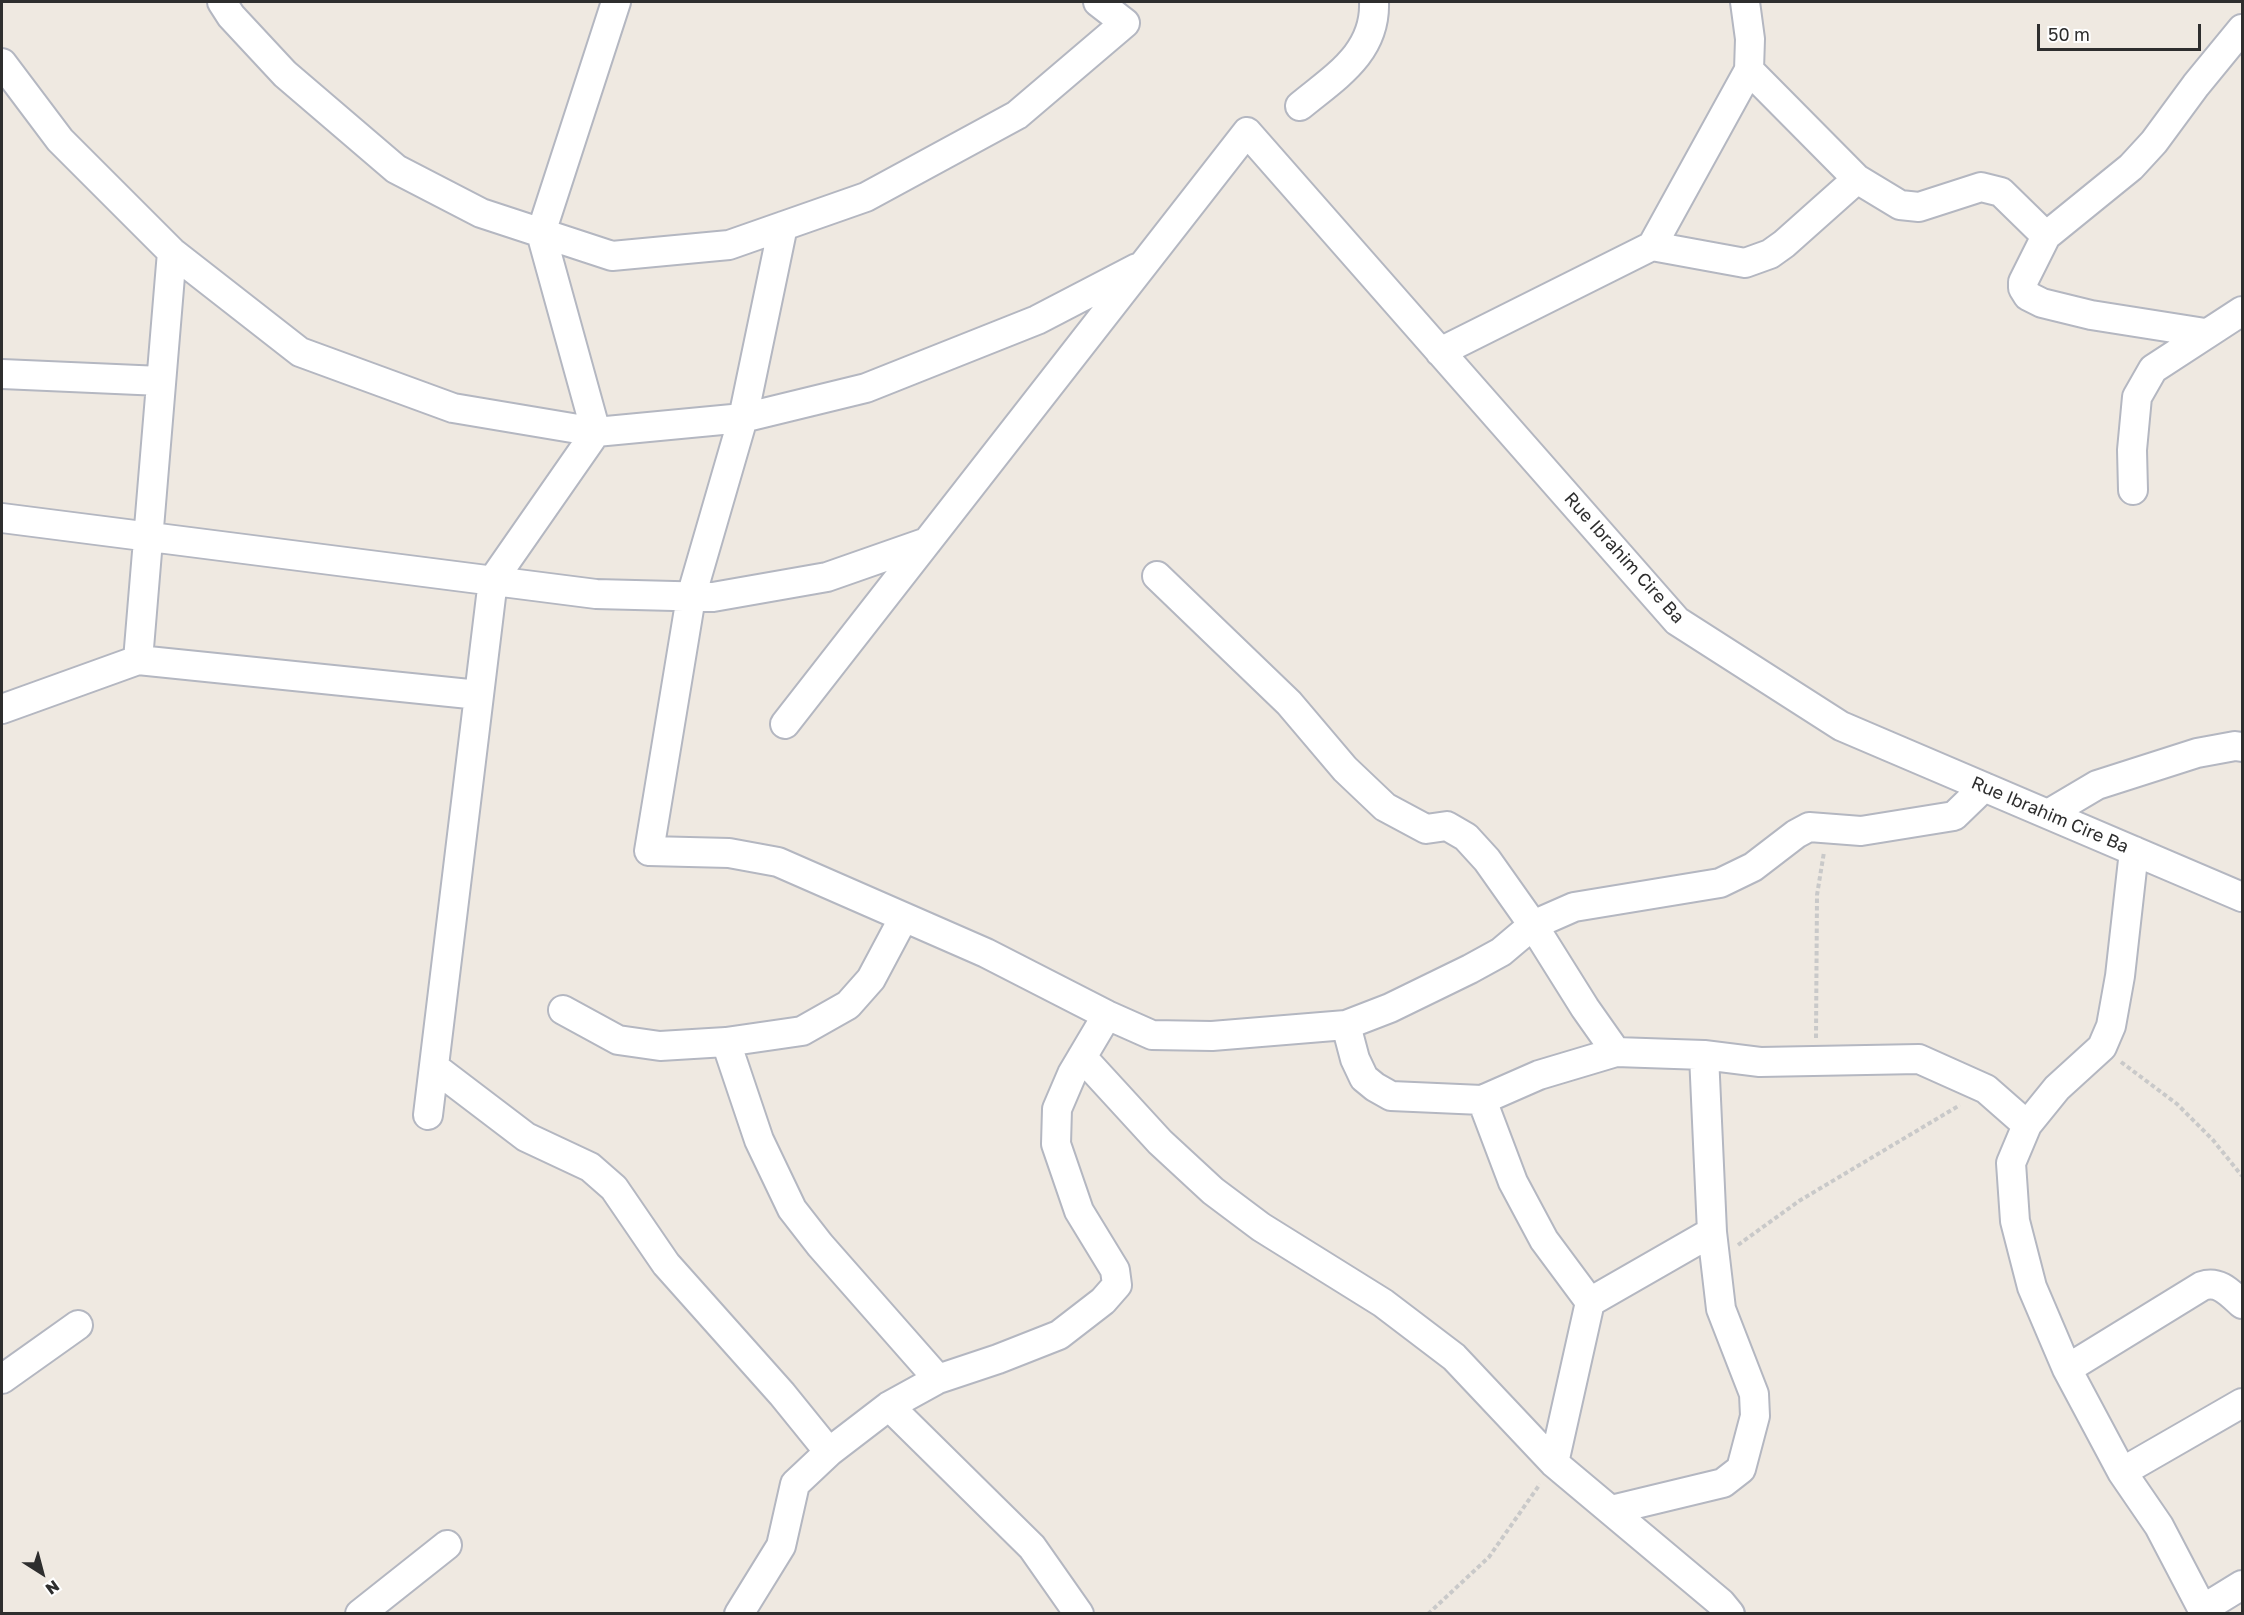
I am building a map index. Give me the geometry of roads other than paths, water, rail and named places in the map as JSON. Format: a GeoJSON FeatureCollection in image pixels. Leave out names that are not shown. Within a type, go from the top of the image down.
{"type":"FeatureCollection","features":[{"type":"Feature","properties":{"kind":"street"},"geometry":{"type":"LineString","coordinates":[[222,2],[231,16],[285,74],[396,169],[481,213],[612,256],[729,245],[866,197],[1017,115],[1125,23],[1098,2]]}},
{"type":"Feature","properties":{"kind":"street"},"geometry":{"type":"LineString","coordinates":[[596,432],[541,233],[616,2]]}},
{"type":"Feature","properties":{"kind":"street"},"geometry":{"type":"LineString","coordinates":[[1300,106],[1353,63],[1369,35],[1374,2]]}},
{"type":"Feature","properties":{"kind":"street"},"geometry":{"type":"LineString","coordinates":[[1440,352],[1652,246],[1749,70],[1750,39],[1745,2]]}},
{"type":"Feature","properties":{"kind":"street"},"geometry":{"type":"LineString","coordinates":[[2205,333],[2091,315],[2042,303],[2028,296],[2023,288],[2023,282],[2046,237],[2131,167],[2154,142],[2196,85],[2242,29]]}},
{"type":"Feature","properties":{"kind":"street"},"geometry":{"type":"LineString","coordinates":[[2,63],[60,140],[172,252],[300,352],[453,408],[596,432],[743,418],[866,388],[1037,320],[1144,264]]}},
{"type":"Feature","properties":{"kind":"street"},"geometry":{"type":"LineString","coordinates":[[1749,70],[1857,178],[1900,205],[1918,207],[1982,187],[2001,192],[2046,237]]}},
{"type":"Feature","properties":{"kind":"street","name":"Rue Ibrahim Cire Ba"},"geometry":{"type":"LineString","coordinates":[[1144,264],[1247,132],[1677,621],[1841,726],[2242,897]]}},
{"type":"Feature","properties":{"kind":"street"},"geometry":{"type":"LineString","coordinates":[[1652,246],[1744,263],[1770,254],[1784,244],[1857,178]]}},
{"type":"Feature","properties":{"kind":"street"},"geometry":{"type":"LineString","coordinates":[[783,226],[743,418],[691,597],[649,851],[729,853],[778,862],[986,953],[1107,1015],[1152,1035],[1212,1036],[1346,1025],[1390,1008],[1501,952],[1533,925],[1574,907],[1720,883],[1753,867],[1796,834],[1809,827],[1861,831],[1954,816],[1984,788]]}},
{"type":"Feature","properties":{"kind":"street"},"geometry":{"type":"LineString","coordinates":[[138,660],[172,252]]}},
{"type":"Feature","properties":{"kind":"street"},"geometry":{"type":"LineString","coordinates":[[785,724],[1144,264]]}},
{"type":"Feature","properties":{"kind":"street"},"geometry":{"type":"LineString","coordinates":[[2133,490],[2132,450],[2137,397],[2153,369],[2242,310]]}},
{"type":"Feature","properties":{"kind":"street"},"geometry":{"type":"LineString","coordinates":[[2,374],[161,381]]}},
{"type":"Feature","properties":{"kind":"street"},"geometry":{"type":"LineString","coordinates":[[428,1115],[493,580],[596,432]]}},
{"type":"Feature","properties":{"kind":"street"},"geometry":{"type":"LineString","coordinates":[[2,518],[596,594],[691,597],[713,597],[827,577],[927,542]]}},
{"type":"Feature","properties":{"kind":"street"},"geometry":{"type":"LineString","coordinates":[[1157,576],[1289,703],[1345,769],[1385,807],[1426,829],[1448,826],[1466,837],[1487,860],[1533,925],[1585,1008],[1616,1052]]}},
{"type":"Feature","properties":{"kind":"street"},"geometry":{"type":"LineString","coordinates":[[2,709],[138,660],[479,695]]}},
{"type":"Feature","properties":{"kind":"street"},"geometry":{"type":"LineString","coordinates":[[2048,814],[2097,785],[2197,753],[2235,746],[2242,747]]}},
{"type":"Feature","properties":{"kind":"street"},"geometry":{"type":"LineString","coordinates":[[2134,851],[2120,976],[2111,1026],[2102,1047],[2057,1088],[2027,1125],[2011,1163],[2015,1221],[2032,1287],[2067,1369],[2122,1472],[2159,1526],[2204,1611],[2242,1585]]}},
{"type":"Feature","properties":{"kind":"street"},"geometry":{"type":"LineString","coordinates":[[562,1010],[618,1040],[660,1046],[726,1042],[802,1031],[848,1005],[871,979],[904,917]]}},
{"type":"Feature","properties":{"kind":"street"},"geometry":{"type":"LineString","coordinates":[[739,1614],[781,1546],[795,1484],[829,1452],[889,1406],[938,1379],[1059,1335],[1103,1301],[1117,1285],[1115,1270],[1079,1211],[1056,1144],[1057,1109],[1082,1057],[1107,1015]]}},
{"type":"Feature","properties":{"kind":"street"},"geometry":{"type":"LineString","coordinates":[[1346,1025],[1364,1078],[1391,1096],[1482,1100],[1539,1075],[1616,1052],[1704,1055],[1760,1062],[1919,1059],[1986,1089],[2027,1125]]}},
{"type":"Feature","properties":{"kind":"street"},"geometry":{"type":"LineString","coordinates":[[726,1042],[759,1140],[792,1209],[819,1245],[938,1379]]}},
{"type":"Feature","properties":{"kind":"street"},"geometry":{"type":"LineString","coordinates":[[1611,1510],[1722,1484],[1741,1469],[1755,1416],[1754,1394],[1721,1309],[1712,1232],[1704,1055]]}},
{"type":"Feature","properties":{"kind":"street"},"geometry":{"type":"LineString","coordinates":[[1082,1057],[1160,1142],[1213,1191],[1261,1227],[1383,1303],[1454,1357],[1554,1463],[1721,1603],[1730,1614]]}},
{"type":"Feature","properties":{"kind":"street"},"geometry":{"type":"LineString","coordinates":[[434,1067],[526,1137],[590,1167],[614,1188],[666,1264],[782,1394],[829,1452]]}},
{"type":"Feature","properties":{"kind":"street"},"geometry":{"type":"LineString","coordinates":[[1482,1100],[1512,1182],[1544,1240],[1590,1302]]}},
{"type":"Feature","properties":{"kind":"street"},"geometry":{"type":"LineString","coordinates":[[1554,1463],[1590,1302],[1712,1232]]}},
{"type":"Feature","properties":{"kind":"street"},"geometry":{"type":"LineString","coordinates":[[2067,1369],[2202,1286],[2210,1284],[2221,1286],[2242,1304]]}},
{"type":"Feature","properties":{"kind":"street"},"geometry":{"type":"LineString","coordinates":[[2,1379],[78,1325]]}},
{"type":"Feature","properties":{"kind":"street"},"geometry":{"type":"LineString","coordinates":[[2122,1472],[2242,1403]]}},
{"type":"Feature","properties":{"kind":"street"},"geometry":{"type":"LineString","coordinates":[[889,1406],[1032,1547],[1079,1614]]}},
{"type":"Feature","properties":{"kind":"street"},"geometry":{"type":"LineString","coordinates":[[360,1614],[447,1545]]}}]}
